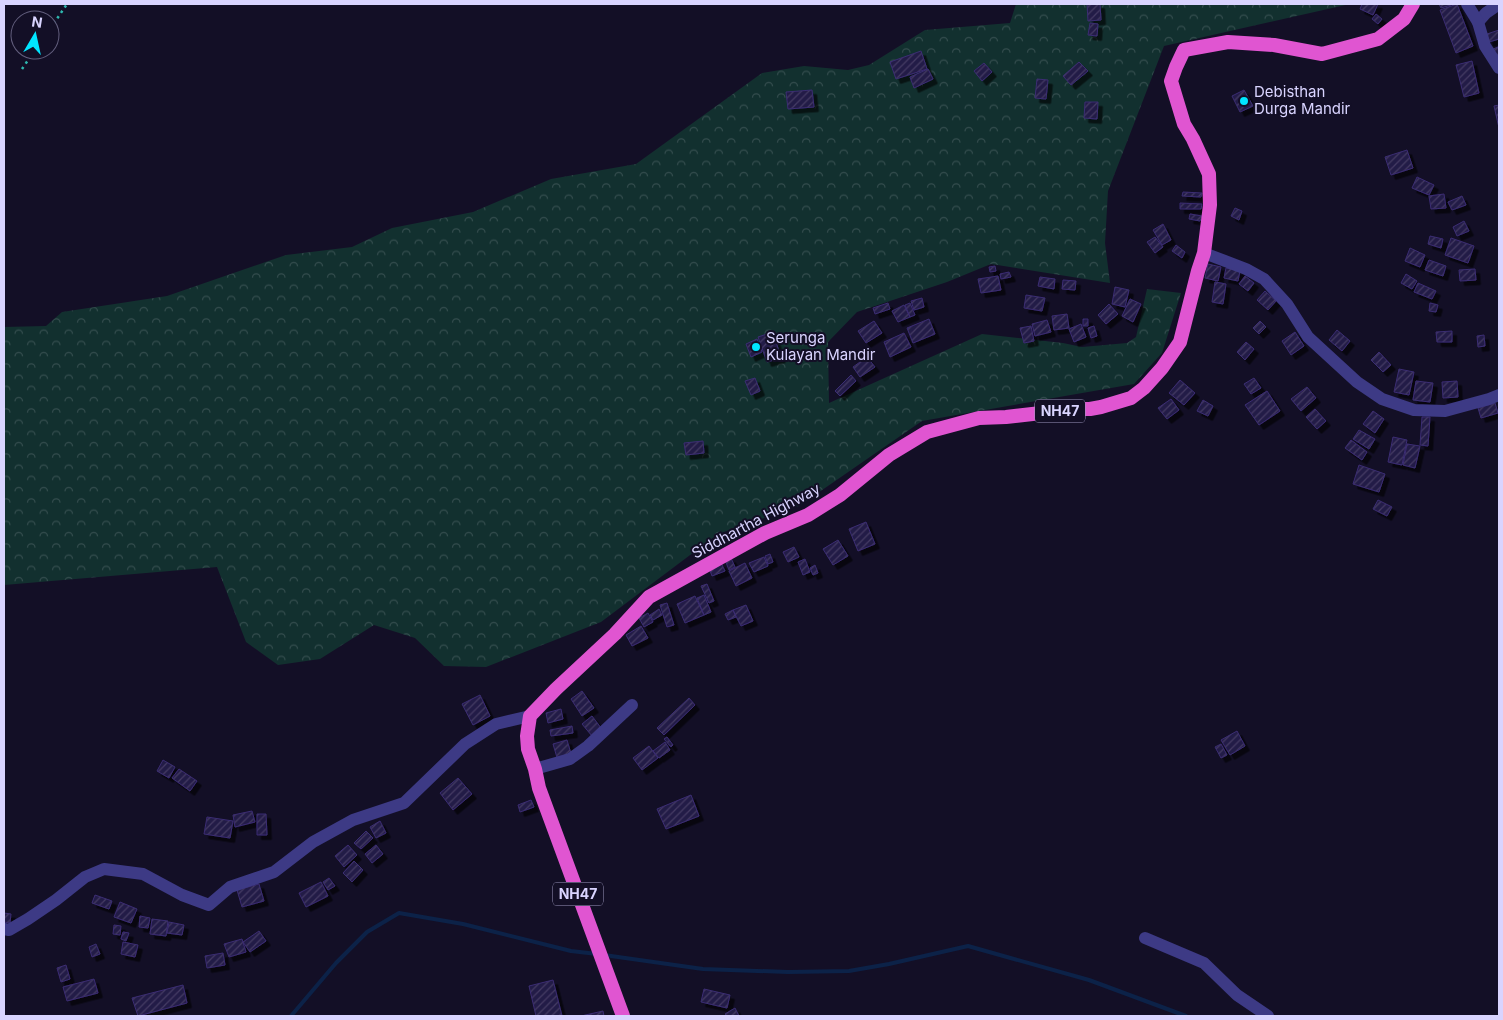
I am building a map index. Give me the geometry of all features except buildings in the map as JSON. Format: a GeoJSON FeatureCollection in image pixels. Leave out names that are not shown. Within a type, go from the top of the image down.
{"type":"FeatureCollection","features":[{"type":"Feature","properties":{"kind":"highway","name":"Siddhartha Highway"},"geometry":{"type":"LineString","coordinates":[[530,716],[556,688],[615,634],[649,597],[758,537],[808,515],[840,495],[889,455],[927,432],[979,418],[1090,409],[1130,398],[1144,388],[1162,368],[1180,342],[1204,253],[1210,205],[1209,174],[1184,124],[1171,81],[1184,50],[1228,42],[1274,45],[1322,54],[1378,39],[1404,19],[1413,4]]}},
{"type":"Feature","properties":{"kind":"highway","name":"NH47"},"geometry":{"type":"LineString","coordinates":[[530,716],[527,736],[528,750],[539,788],[623,1016]]}},
{"type":"Feature","properties":{"kind":"street"},"geometry":{"type":"LineString","coordinates":[[1467,4],[1478,22],[1485,46],[1499,68]]}},
{"type":"Feature","properties":{"kind":"street"},"geometry":{"type":"LineString","coordinates":[[1478,22],[1486,13],[1499,4]]}},
{"type":"Feature","properties":{"kind":"street"},"geometry":{"type":"LineString","coordinates":[[1204,253],[1246,269],[1264,279],[1287,304],[1308,337],[1358,382],[1382,399],[1414,410],[1445,411],[1499,395]]}},
{"type":"Feature","properties":{"kind":"street"},"geometry":{"type":"LineString","coordinates":[[535,769],[570,759],[588,746],[632,705]]}},
{"type":"Feature","properties":{"kind":"street"},"geometry":{"type":"LineString","coordinates":[[4,929],[9,930],[28,919],[56,900],[85,876],[104,869],[143,874],[182,895],[209,906],[230,887],[274,872],[313,842],[353,820],[404,803],[465,744],[496,724],[530,716]]}},
{"type":"Feature","properties":{"kind":"street"},"geometry":{"type":"LineString","coordinates":[[1145,938],[1204,962],[1237,995],[1268,1016]]}},
{"type":"Feature","properties":{"kind":"path"},"geometry":{"type":"LineString","coordinates":[[22,69],[28,60]]}},
{"type":"Feature","properties":{"kind":"green space"},"geometry":{"type":"Polygon","coordinates":[[[1016,4],[1350,4],[1164,46],[1108,191],[1105,243],[1110,283],[991,264],[947,282],[857,312],[828,342],[829,403],[982,334],[1063,343],[1082,347],[1127,343],[1136,337],[1147,289],[1181,293],[1162,353],[1134,384],[922,421],[799,506],[718,534],[601,622],[486,667],[444,666],[415,638],[374,625],[320,659],[278,665],[246,642],[217,567],[4,585],[4,327],[46,326],[62,312],[167,296],[286,255],[352,247],[392,228],[473,212],[551,179],[636,164],[762,73],[804,66],[848,70],[869,65],[925,30],[1010,23],[1016,4]]]}},
{"type":"Feature","properties":{"kind":"waterway"},"geometry":{"type":"LineString","coordinates":[[291,1016],[336,963],[367,932],[399,913],[463,924],[571,951],[597,954]]}},
{"type":"Feature","properties":{"kind":"waterway"},"geometry":{"type":"LineString","coordinates":[[604,955],[703,969],[788,972],[849,971],[968,946],[1089,980],[1186,1016]]}},
{"type":"Feature","properties":{"kind":"place","name":"Debisthan Durga Mandir"},"geometry":{"type":"Point","coordinates":[1244,101]}},
{"type":"Feature","properties":{"kind":"place","name":"Serunga Kulayan Mandir"},"geometry":{"type":"Point","coordinates":[756,347]}}]}
